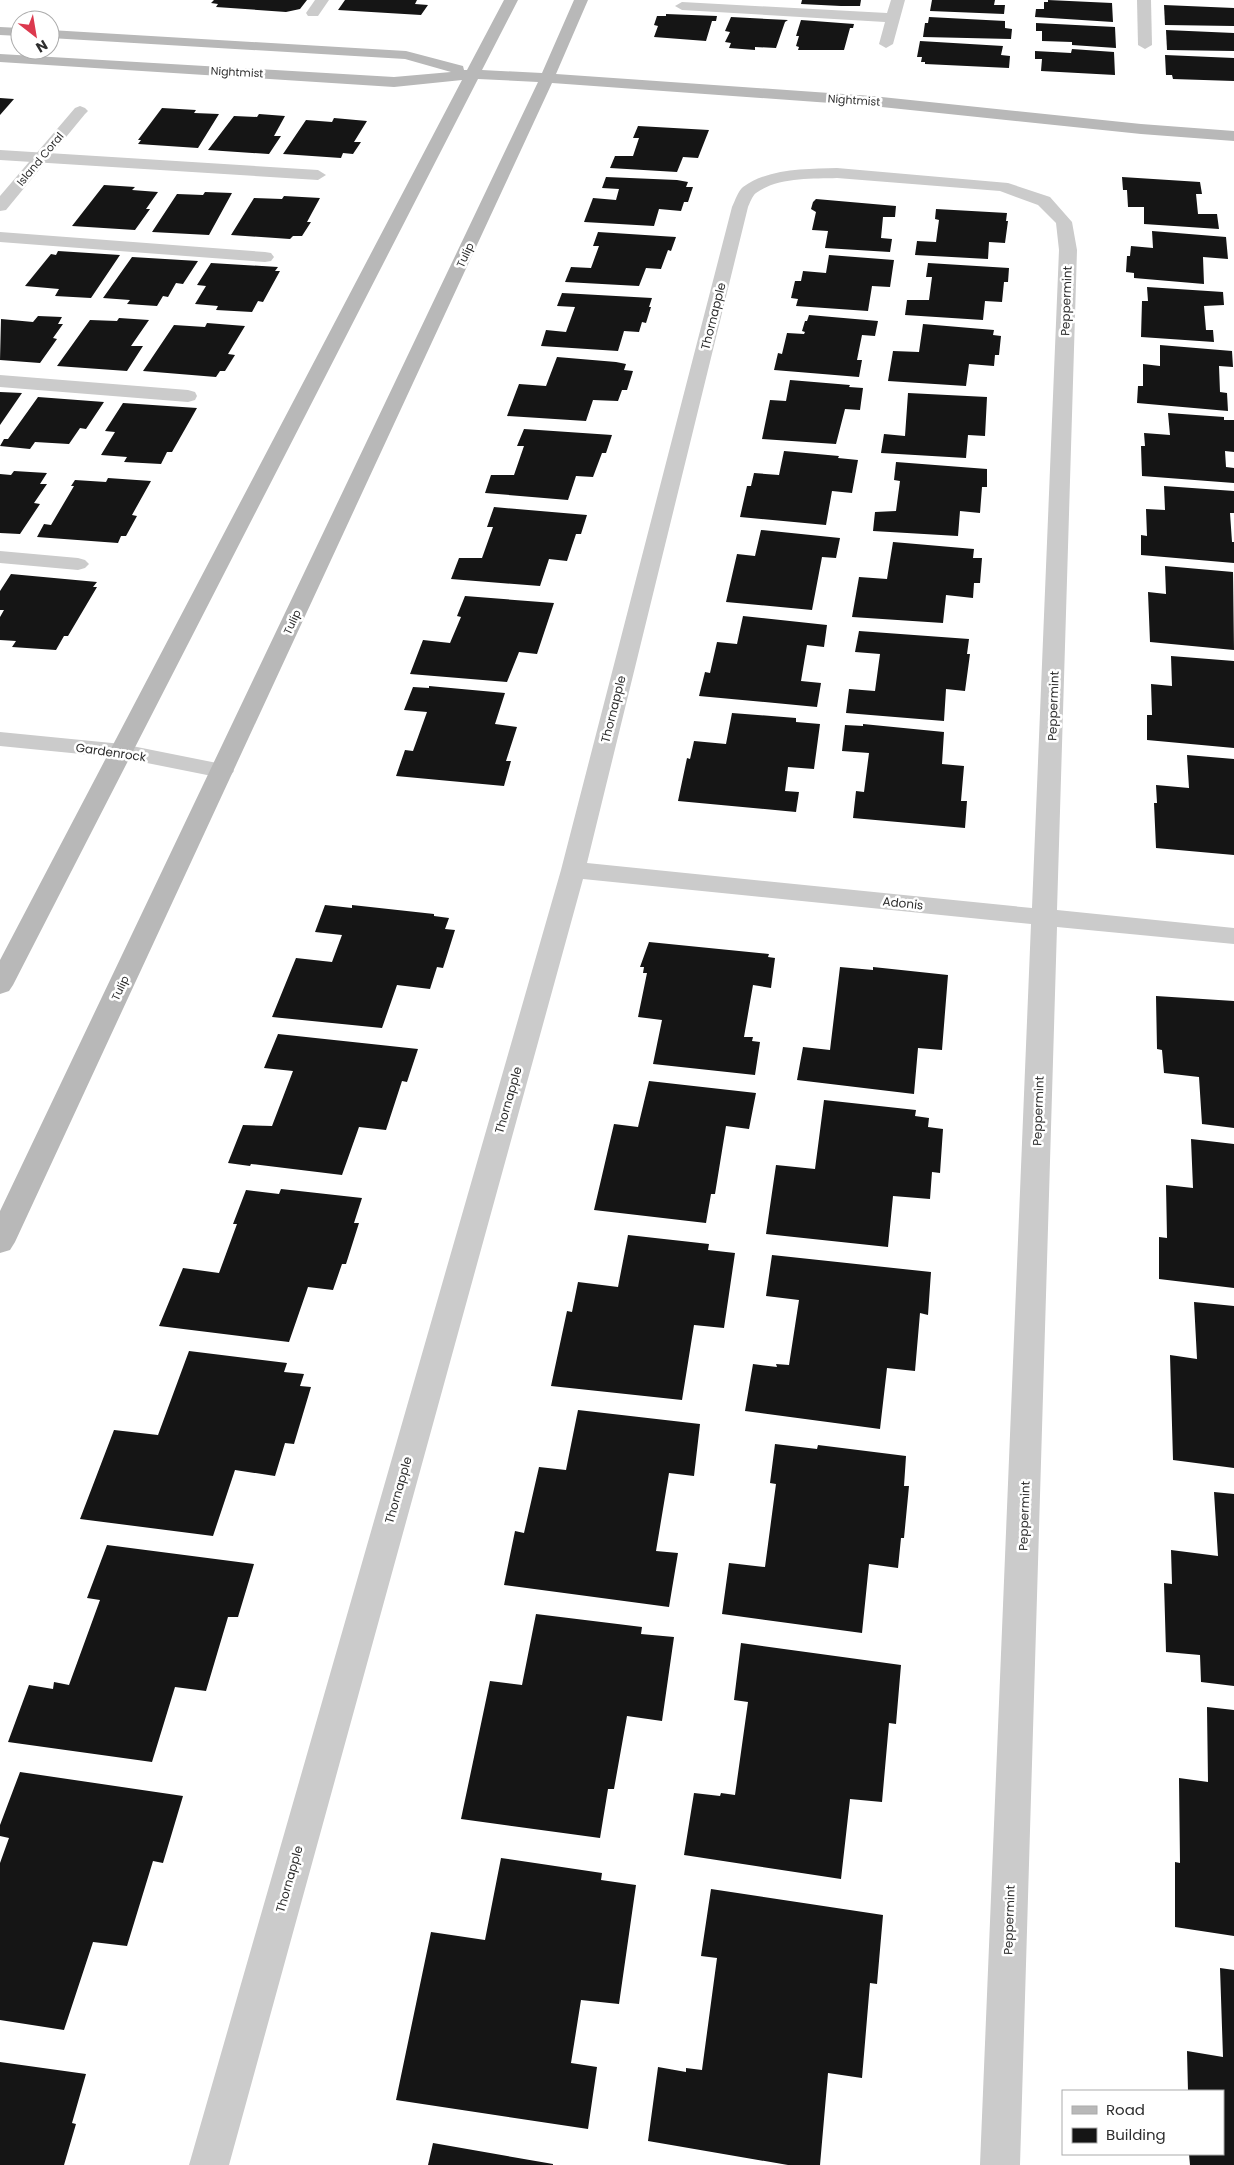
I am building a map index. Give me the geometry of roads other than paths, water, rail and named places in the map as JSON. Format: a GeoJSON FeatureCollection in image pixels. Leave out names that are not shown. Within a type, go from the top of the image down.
{"type":"FeatureCollection","features":[{"type":"Feature","properties":{"kind":"street"},"geometry":{"type":"LineString","coordinates":[[313,13],[322,0]]}},
{"type":"Feature","properties":{"kind":"street"},"geometry":{"type":"LineString","coordinates":[[0,985],[511,0]]}},
{"type":"Feature","properties":{"kind":"street","name":"Tulip"},"geometry":{"type":"LineString","coordinates":[[0,1242],[547,78],[581,0]]}},
{"type":"Feature","properties":{"kind":"street"},"geometry":{"type":"LineString","coordinates":[[886,44],[898,0]]}},
{"type":"Feature","properties":{"kind":"street"},"geometry":{"type":"LineString","coordinates":[[1144,0],[1145,45]]}},
{"type":"Feature","properties":{"kind":"street"},"geometry":{"type":"LineString","coordinates":[[682,6],[893,18]]}},
{"type":"Feature","properties":{"kind":"street","name":"Nightmist"},"geometry":{"type":"LineString","coordinates":[[60,35],[406,55],[474,74]]}},
{"type":"Feature","properties":{"kind":"street","name":"Nightmist"},"geometry":{"type":"LineString","coordinates":[[0,58],[394,82],[474,74],[547,78],[872,101],[1141,130],[1234,136]]}},
{"type":"Feature","properties":{"kind":"street","name":"Island Coral"},"geometry":{"type":"LineString","coordinates":[[0,206],[80,111]]}},
{"type":"Feature","properties":{"kind":"street"},"geometry":{"type":"LineString","coordinates":[[0,155],[318,174]]}},
{"type":"Feature","properties":{"kind":"street","name":"Thornapple"},"geometry":{"type":"LineString","coordinates":[[208,2165],[573,870],[740,208],[748,191],[771,180],[803,174],[837,173],[911,178]]}},
{"type":"Feature","properties":{"kind":"street","name":"Peppermint"},"geometry":{"type":"LineString","coordinates":[[911,178],[1002,186],[1044,201],[1064,222],[1068,260],[1000,2165]]}},
{"type":"Feature","properties":{"kind":"street"},"geometry":{"type":"LineString","coordinates":[[0,237],[265,257]]}},
{"type":"Feature","properties":{"kind":"street"},"geometry":{"type":"LineString","coordinates":[[0,381],[188,396]]}},
{"type":"Feature","properties":{"kind":"street"},"geometry":{"type":"LineString","coordinates":[[0,557],[78,564]]}},
{"type":"Feature","properties":{"kind":"street","name":"Gardenrock"},"geometry":{"type":"LineString","coordinates":[[0,739],[122,751],[222,771]]}},
{"type":"Feature","properties":{"kind":"street","name":"Adonis"},"geometry":{"type":"LineString","coordinates":[[573,870],[1234,936]]}}]}
